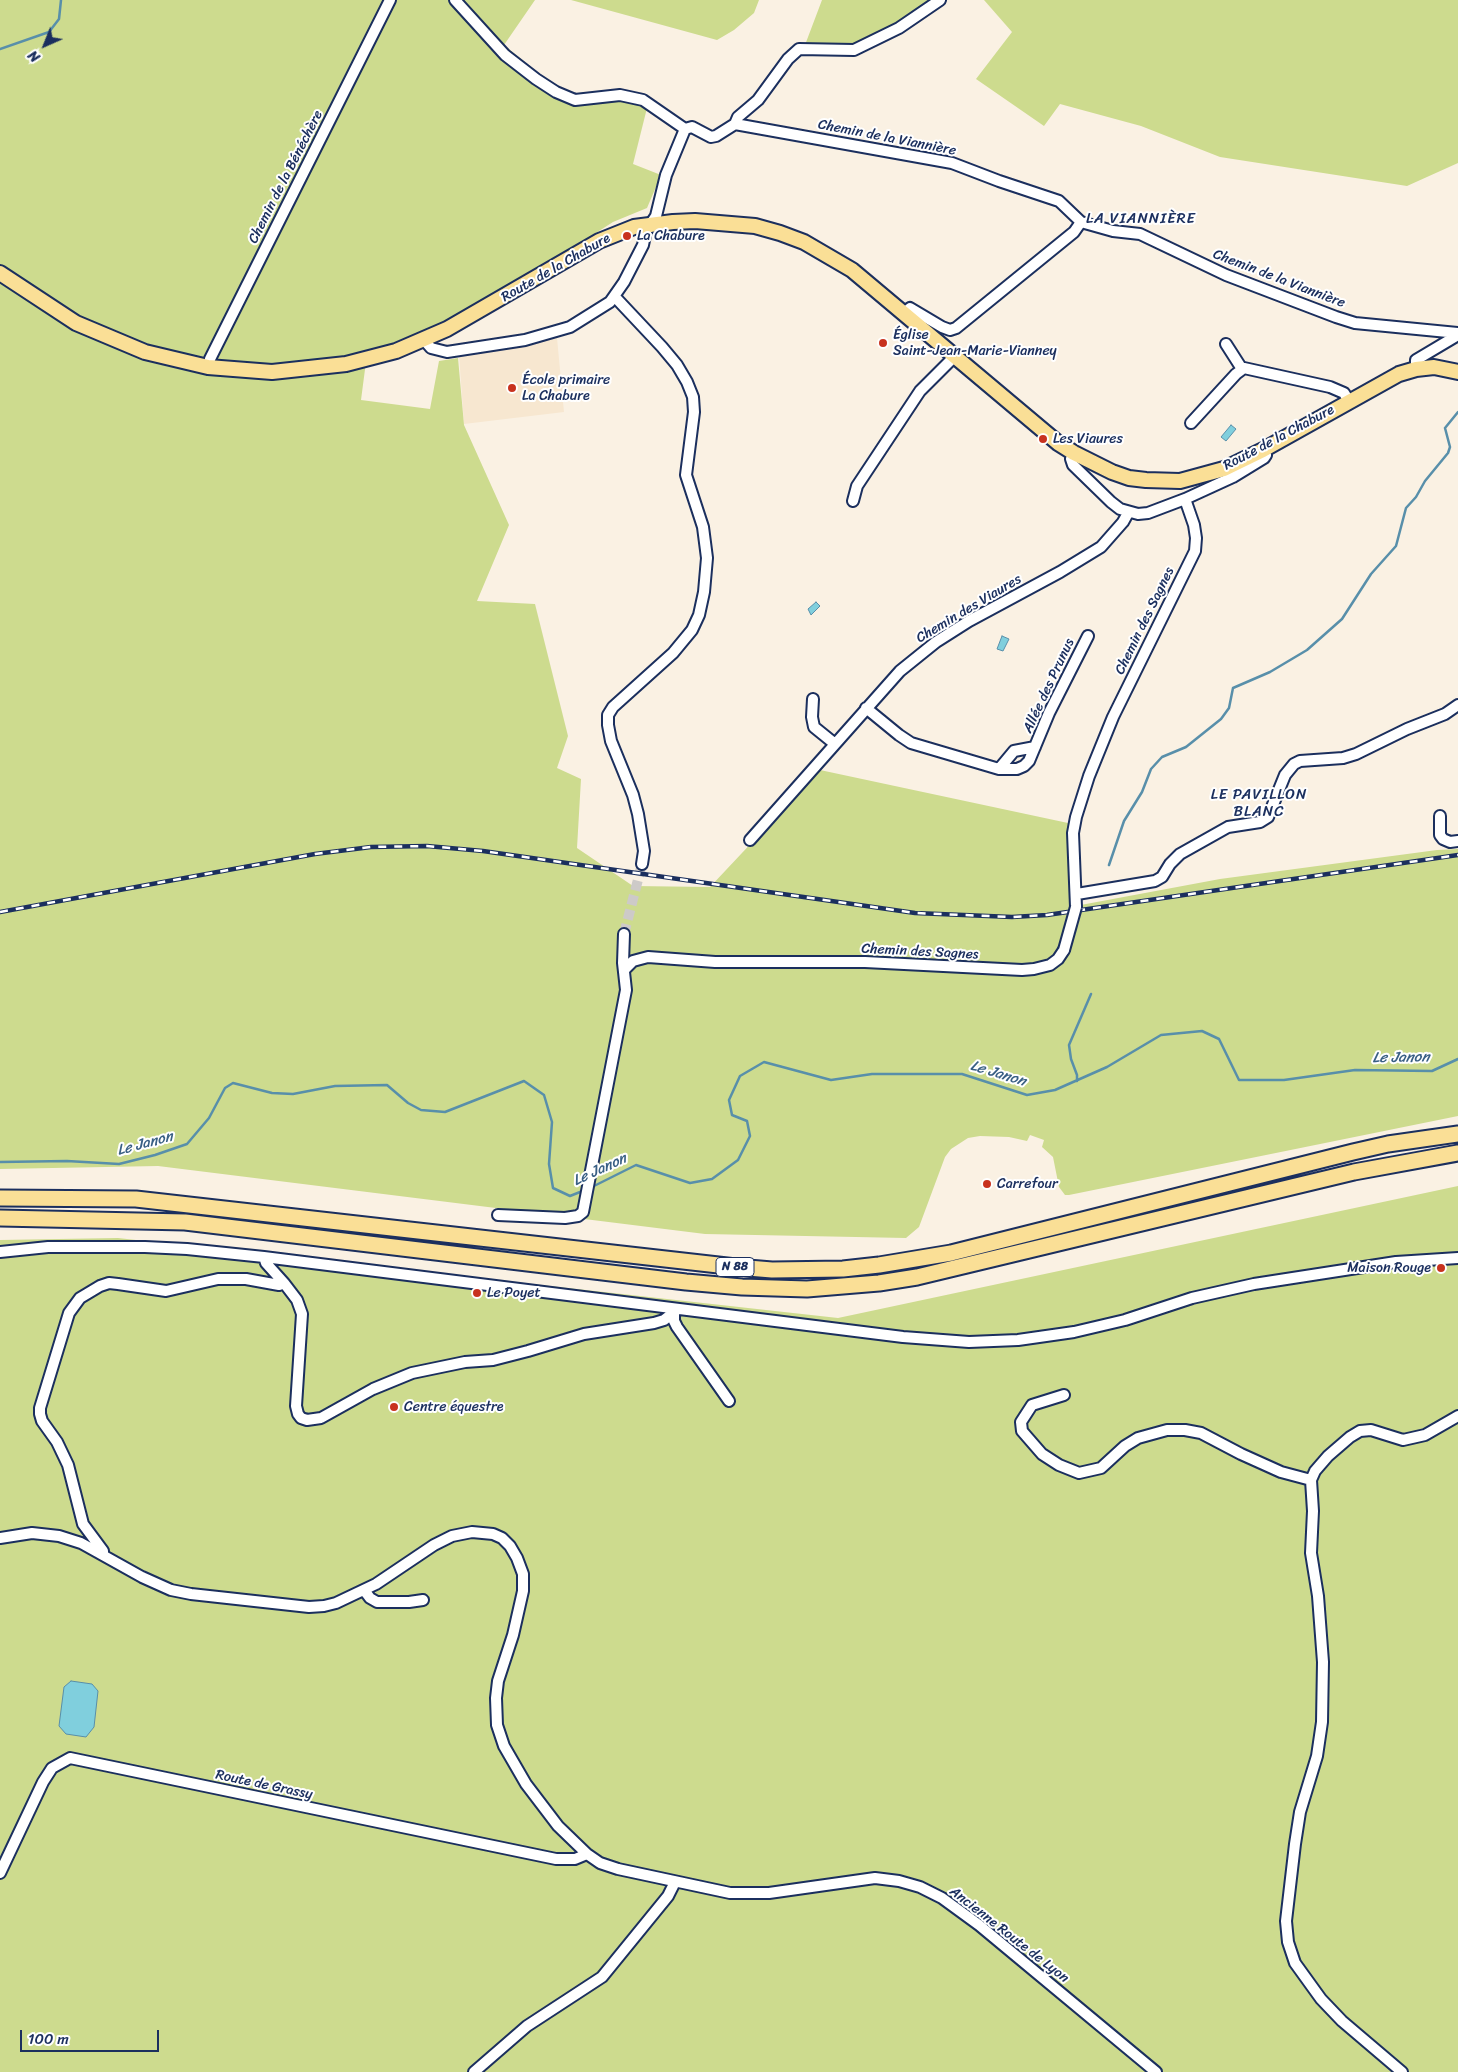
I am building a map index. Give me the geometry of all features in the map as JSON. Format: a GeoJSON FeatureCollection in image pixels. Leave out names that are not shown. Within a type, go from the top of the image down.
{"type":"FeatureCollection","features":[{"type":"Feature","properties":{"kind":"highway","name":"N 88"},"geometry":{"type":"LineString","coordinates":[[0,1198],[136,1199],[736,1267],[772,1270],[843,1269],[951,1253],[1388,1144],[1458,1134]]}},
{"type":"Feature","properties":{"kind":"highway","name":"N 88"},"geometry":{"type":"LineString","coordinates":[[0,1218],[185,1222],[686,1282],[742,1287],[807,1289],[870,1284],[916,1277],[1354,1172],[1458,1152]]}},
{"type":"Feature","properties":{"kind":"main road","name":"Route de la Chabure"},"geometry":{"type":"LineString","coordinates":[[0,273],[76,323],[110,339],[145,352],[208,368],[272,372],[326,367],[371,359],[424,340],[469,317],[600,241],[621,231],[651,224],[672,222],[718,222],[755,226],[780,233],[826,254],[852,270],[1058,443],[1074,454],[1091,464],[1129,478],[1146,480],[1172,481],[1203,476],[1224,469],[1263,450],[1384,381],[1416,369],[1434,367],[1458,372]]}},
{"type":"Feature","properties":{"kind":"street","name":"Chemin de la Bénéchère"},"geometry":{"type":"LineString","coordinates":[[208,368],[210,359],[390,0]]}},
{"type":"Feature","properties":{"kind":"street"},"geometry":{"type":"LineString","coordinates":[[455,0],[506,55],[536,79],[560,94],[575,100],[620,95],[643,100],[685,129]]}},
{"type":"Feature","properties":{"kind":"street"},"geometry":{"type":"LineString","coordinates":[[424,340],[431,348],[439,352],[454,352],[525,340],[559,331],[570,326],[615,297],[632,267],[646,236],[646,231],[656,216],[668,167],[685,129],[692,126],[711,137],[716,136],[735,124],[738,117],[758,100],[788,59],[799,49],[854,50],[899,28],[940,0]]}},
{"type":"Feature","properties":{"kind":"street","name":"Chemin de la Viannière"},"geometry":{"type":"LineString","coordinates":[[735,124],[952,163],[998,181],[1059,201],[1081,222],[1112,231],[1140,234],[1226,275],[1304,306],[1350,321],[1458,334]]}},
{"type":"Feature","properties":{"kind":"street"},"geometry":{"type":"LineString","coordinates":[[904,313],[910,308],[950,330],[956,328],[1074,232],[1081,222]]}},
{"type":"Feature","properties":{"kind":"street"},"geometry":{"type":"LineString","coordinates":[[615,297],[677,365],[693,397],[694,412],[686,475],[703,527],[707,558],[704,592],[699,615],[692,630],[674,653],[613,707],[608,715],[611,741],[633,795],[638,814],[644,851],[642,864]]}},
{"type":"Feature","properties":{"kind":"street"},"geometry":{"type":"LineString","coordinates":[[1416,369],[1416,360],[1458,334]]}},
{"type":"Feature","properties":{"kind":"street"},"geometry":{"type":"LineString","coordinates":[[1226,344],[1242,369]]}},
{"type":"Feature","properties":{"kind":"street"},"geometry":{"type":"LineString","coordinates":[[853,502],[858,486],[920,391],[954,356]]}},
{"type":"Feature","properties":{"kind":"street"},"geometry":{"type":"LineString","coordinates":[[1191,423],[1242,369],[1248,368],[1330,387],[1344,393],[1349,401]]}},
{"type":"Feature","properties":{"kind":"street"},"geometry":{"type":"LineString","coordinates":[[1074,454],[1071,459],[1073,465],[1111,502],[1128,513],[1148,513],[1185,499],[1233,477],[1258,463],[1266,455],[1263,450]]}},
{"type":"Feature","properties":{"kind":"street","name":"Chemin des Sagnes"},"geometry":{"type":"LineString","coordinates":[[624,970],[634,961],[648,957],[714,962],[865,962],[1022,970],[1050,965],[1058,959],[1064,950],[1076,907],[1073,833],[1084,790],[1113,717],[1195,551],[1194,525],[1185,499]]}},
{"type":"Feature","properties":{"kind":"street","name":"Chemin des Viaures"},"geometry":{"type":"LineString","coordinates":[[750,840],[898,673],[936,642],[969,621],[1060,572],[1101,547],[1123,522],[1128,513]]}},
{"type":"Feature","properties":{"kind":"street","name":"Allée des Prunus"},"geometry":{"type":"LineString","coordinates":[[866,708],[906,740],[999,769],[1017,769],[1030,761],[1049,713],[1088,636]]}},
{"type":"Feature","properties":{"kind":"street"},"geometry":{"type":"LineString","coordinates":[[813,699],[812,717],[814,727],[835,744]]}},
{"type":"Feature","properties":{"kind":"street"},"geometry":{"type":"LineString","coordinates":[[1076,894],[1155,881],[1162,877],[1170,864],[1180,854],[1228,828],[1260,822],[1268,817],[1286,775],[1294,764],[1300,761],[1343,758],[1356,754],[1407,729],[1445,714],[1458,705]]}},
{"type":"Feature","properties":{"kind":"street","name":"Allée des Prunus"},"geometry":{"type":"LineString","coordinates":[[999,769],[1014,751],[1035,747]]}},
{"type":"Feature","properties":{"kind":"street"},"geometry":{"type":"LineString","coordinates":[[1440,816],[1440,835],[1443,839],[1450,842],[1458,841]]}},
{"type":"Feature","properties":{"kind":"street"},"geometry":{"type":"LineString","coordinates":[[498,1215],[572,1218],[583,1212],[626,990],[624,934]]}},
{"type":"Feature","properties":{"kind":"street"},"geometry":{"type":"LineString","coordinates":[[0,1252],[48,1247],[145,1247],[264,1257],[673,1311],[903,1337],[969,1342],[1018,1340],[1074,1332],[1227,1289],[1396,1262],[1458,1258]]}},
{"type":"Feature","properties":{"kind":"street"},"geometry":{"type":"LineString","coordinates":[[264,1257],[266,1263],[292,1291],[302,1314],[296,1406],[298,1414],[307,1420],[321,1418],[372,1389],[412,1373],[465,1362],[494,1360],[584,1334],[654,1323],[664,1320],[673,1311]]}},
{"type":"Feature","properties":{"kind":"street"},"geometry":{"type":"LineString","coordinates":[[103,1556],[104,1551],[89,1533],[81,1519],[77,1496],[66,1460],[40,1414],[54,1358],[69,1313],[74,1305],[88,1293],[109,1283],[166,1292],[218,1279],[246,1279],[279,1285],[284,1283]]}},
{"type":"Feature","properties":{"kind":"street"},"geometry":{"type":"LineString","coordinates":[[673,1311],[674,1321],[682,1336],[719,1384],[729,1401]]}},
{"type":"Feature","properties":{"kind":"street"},"geometry":{"type":"LineString","coordinates":[[1064,1395],[1032,1405],[1021,1422],[1022,1430],[1042,1454],[1059,1465],[1079,1473],[1101,1468],[1125,1446],[1138,1438],[1167,1430],[1185,1430],[1201,1432],[1249,1458],[1281,1472],[1311,1480]]}},
{"type":"Feature","properties":{"kind":"street"},"geometry":{"type":"LineString","coordinates":[[1402,2072],[1342,2021],[1321,1999],[1295,1963],[1288,1942],[1286,1921],[1295,1844],[1300,1812],[1317,1756],[1322,1722],[1322,1654],[1318,1596],[1311,1553],[1313,1504],[1311,1480],[1315,1471],[1328,1456],[1360,1431],[1371,1430],[1404,1440],[1436,1430],[1458,1416]]}},
{"type":"Feature","properties":{"kind":"street","name":"Ancienne Route de Lyon"},"geometry":{"type":"LineString","coordinates":[[0,1538],[19,1534],[48,1534],[69,1538],[156,1584],[191,1594],[309,1607],[336,1603],[364,1590],[393,1574],[434,1545],[452,1536],[484,1532],[502,1538],[510,1546],[523,1574],[523,1591],[513,1635],[498,1681],[496,1698],[498,1725],[504,1746],[526,1784],[558,1826],[587,1854],[600,1863],[618,1869],[730,1893],[769,1893],[875,1878],[920,1886],[942,1898],[979,1925],[1156,2072]]}},
{"type":"Feature","properties":{"kind":"street"},"geometry":{"type":"LineString","coordinates":[[364,1590],[370,1598],[377,1602],[423,1600]]}},
{"type":"Feature","properties":{"kind":"street","name":"Route de Grassy"},"geometry":{"type":"LineString","coordinates":[[0,1873],[43,1782],[52,1768],[70,1758],[556,1859],[575,1859],[587,1854]]}},
{"type":"Feature","properties":{"kind":"street"},"geometry":{"type":"LineString","coordinates":[[474,2072],[527,2026],[602,1977],[668,1896],[675,1882]]}},
{"type":"Feature","properties":{"kind":"shaded area","name":"École primaire La Chabure"},"geometry":{"type":"Polygon","coordinates":[[[557,338],[564,412],[464,424],[459,355],[557,338]]]}},
{"type":"Feature","properties":{"kind":"green space"},"geometry":{"type":"Polygon","coordinates":[[[0,0],[535,0],[504,45],[558,89],[583,97],[620,99],[647,108],[633,164],[661,175],[647,208],[613,222],[452,318],[367,354],[361,400],[430,409],[439,361],[458,358],[464,425],[509,525],[477,601],[535,604],[568,736],[557,768],[581,779],[577,848],[633,886],[710,887],[820,770],[1068,823],[1070,907],[1220,879],[1437,850],[1458,849],[1458,1116],[1069,1195],[1065,1195],[1059,1187],[1053,1157],[1042,1147],[1044,1140],[1030,1135],[1027,1141],[1009,1137],[980,1136],[968,1138],[951,1149],[945,1157],[919,1227],[906,1238],[705,1234],[158,1166],[0,1169],[0,0]]]}},
{"type":"Feature","properties":{"kind":"green space"},"geometry":{"type":"Polygon","coordinates":[[[571,0],[759,0],[754,13],[734,30],[717,40],[571,0]]]}},
{"type":"Feature","properties":{"kind":"green space"},"geometry":{"type":"Polygon","coordinates":[[[822,0],[935,0],[851,48],[805,45],[822,0]]]}},
{"type":"Feature","properties":{"kind":"green space"},"geometry":{"type":"Polygon","coordinates":[[[984,0],[1458,0],[1458,163],[1407,186],[1220,157],[1141,126],[1060,104],[1044,126],[976,79],[1012,32],[984,0]]]}},
{"type":"Feature","properties":{"kind":"green space"},"geometry":{"type":"Polygon","coordinates":[[[1458,1186],[1458,2072],[0,2072],[0,1240],[118,1238],[838,1318],[1458,1186]]]}},
{"type":"Feature","properties":{"kind":"water"},"geometry":{"type":"Polygon","coordinates":[[[1231,425],[1236,429],[1226,441],[1221,437],[1231,425]]]}},
{"type":"Feature","properties":{"kind":"water"},"geometry":{"type":"Polygon","coordinates":[[[816,602],[820,606],[811,615],[808,609],[816,602]]]}},
{"type":"Feature","properties":{"kind":"water"},"geometry":{"type":"Polygon","coordinates":[[[1002,636],[1009,639],[1003,651],[997,649],[1002,636]]]}},
{"type":"Feature","properties":{"kind":"water"},"geometry":{"type":"Polygon","coordinates":[[[71,1681],[92,1684],[98,1691],[94,1727],[86,1737],[66,1734],[59,1726],[64,1687],[71,1681]]]}},
{"type":"Feature","properties":{"kind":"waterway"},"geometry":{"type":"LineString","coordinates":[[0,49],[49,32],[59,19],[61,0]]}},
{"type":"Feature","properties":{"kind":"waterway"},"geometry":{"type":"LineString","coordinates":[[1109,865],[1124,821],[1142,792],[1151,769],[1162,757],[1186,747],[1221,719],[1229,708],[1233,688],[1270,672],[1307,650],[1342,619],[1371,574],[1396,546],[1406,508],[1448,453],[1450,447],[1445,428],[1458,412]]}},
{"type":"Feature","properties":{"kind":"waterway"},"geometry":{"type":"LineString","coordinates":[[1077,1081],[1069,1045],[1091,994]]}},
{"type":"Feature","properties":{"kind":"waterway","name":"Le Janon"},"geometry":{"type":"LineString","coordinates":[[590,1188],[636,1165],[690,1183],[712,1179],[738,1160],[750,1136],[747,1121],[732,1115],[729,1100],[740,1076],[764,1062],[831,1080],[872,1074],[962,1074],[1027,1095],[1055,1090],[1107,1067],[1161,1035],[1202,1031],[1219,1039],[1239,1080],[1284,1080],[1355,1070],[1432,1071],[1458,1059]]}},
{"type":"Feature","properties":{"kind":"waterway","name":"Le Janon"},"geometry":{"type":"LineString","coordinates":[[0,1162],[67,1161],[119,1164],[155,1155],[187,1144],[209,1118],[225,1088],[233,1083],[272,1093],[293,1094],[335,1086],[387,1085],[408,1103],[421,1110],[445,1112],[524,1081],[544,1095],[552,1122],[549,1164],[553,1188],[570,1196],[585,1190]]}},
{"type":"Feature","properties":{"kind":"tunnel"},"geometry":{"type":"LineString","coordinates":[[624,934],[642,864]]}},
{"type":"Feature","properties":{"kind":"railway"},"geometry":{"type":"LineString","coordinates":[[0,912],[315,854],[371,847],[427,846],[483,851],[915,913],[1012,917],[1047,915],[1458,855]]}},
{"type":"Feature","properties":{"kind":"place","name":"La Chabure"},"geometry":{"type":"Point","coordinates":[627,236]}},
{"type":"Feature","properties":{"kind":"place","name":"Église Saint-Jean-Marie-Vianney"},"geometry":{"type":"Point","coordinates":[883,343]}},
{"type":"Feature","properties":{"kind":"place","name":"École primaire La Chabure"},"geometry":{"type":"Point","coordinates":[512,388]}},
{"type":"Feature","properties":{"kind":"place","name":"Les Viaures"},"geometry":{"type":"Point","coordinates":[1043,439]}},
{"type":"Feature","properties":{"kind":"place","name":"Carrefour"},"geometry":{"type":"Point","coordinates":[987,1184]}},
{"type":"Feature","properties":{"kind":"place","name":"Maison Rouge"},"geometry":{"type":"Point","coordinates":[1441,1268]}},
{"type":"Feature","properties":{"kind":"place","name":"Le Poyet"},"geometry":{"type":"Point","coordinates":[477,1293]}},
{"type":"Feature","properties":{"kind":"place","name":"Centre équestre"},"geometry":{"type":"Point","coordinates":[394,1407]}},
{"type":"Feature","properties":{"kind":"district","name":"LA VIANNIÈRE"},"geometry":{"type":"Point","coordinates":[1141,219]}},
{"type":"Feature","properties":{"kind":"district","name":"LE PAVILLON BLANC"},"geometry":{"type":"Point","coordinates":[1259,804]}}]}
